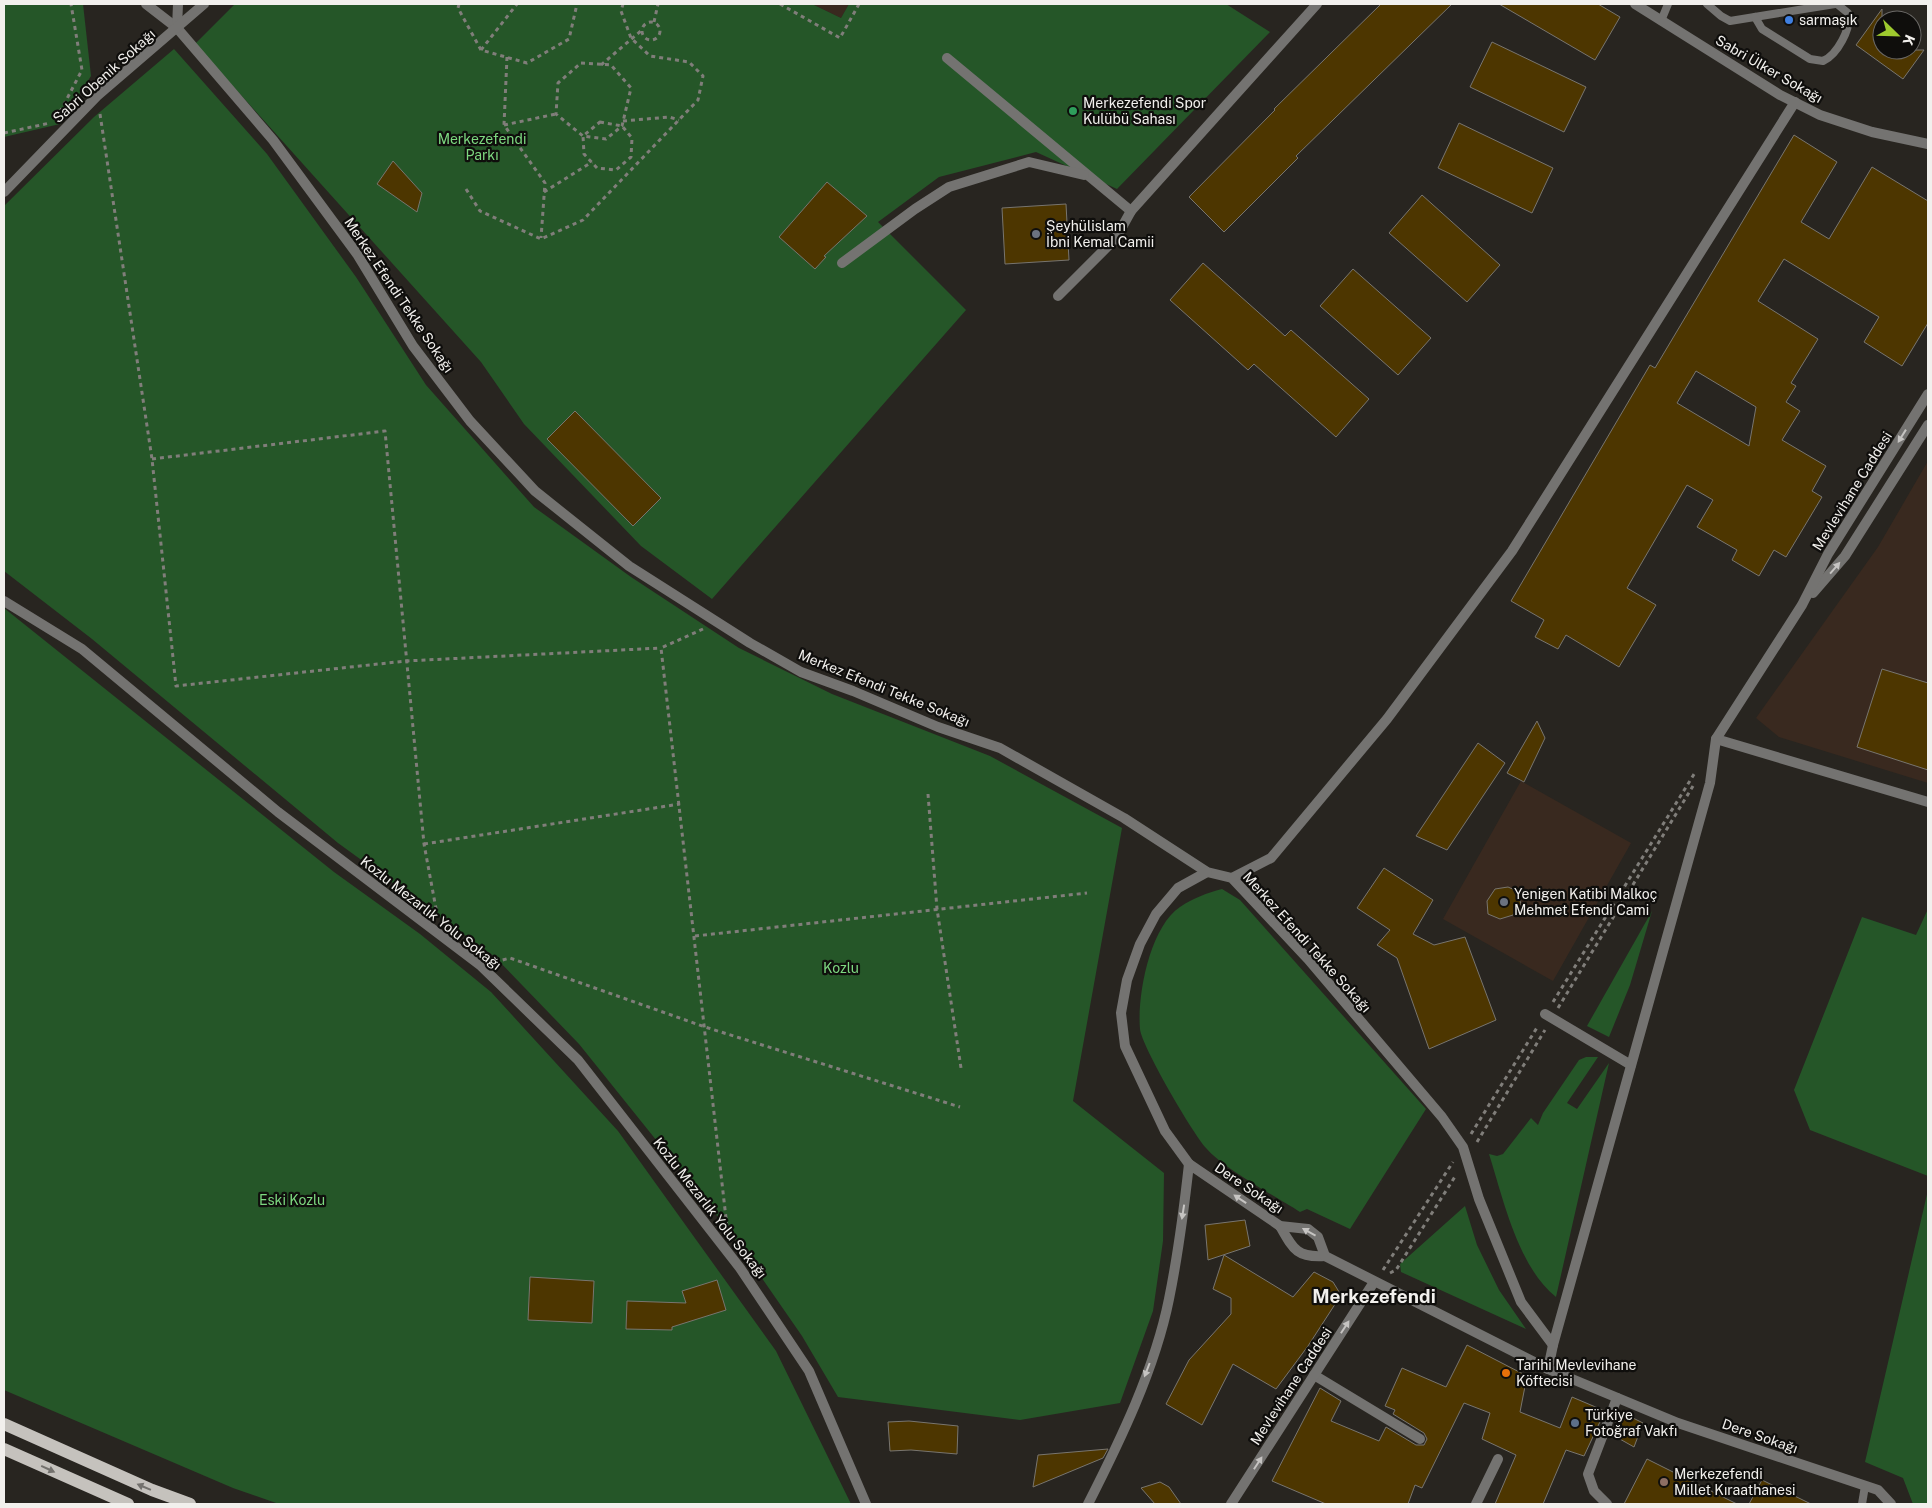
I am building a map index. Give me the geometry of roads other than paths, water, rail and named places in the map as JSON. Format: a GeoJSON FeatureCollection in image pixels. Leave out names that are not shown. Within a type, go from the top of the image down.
{"type":"FeatureCollection","features":[{"type":"Feature","properties":{"kind":"main road"},"geometry":{"type":"LineString","coordinates":[[4,1424],[144,1486],[190,1504]]}},
{"type":"Feature","properties":{"kind":"main road"},"geometry":{"type":"LineString","coordinates":[[4,1449],[128,1504]]}},
{"type":"Feature","properties":{"kind":"street","name":"Merkez Efendi Tekke Sokağı"},"geometry":{"type":"LineString","coordinates":[[146,4],[177,28],[273,140],[357,254],[413,346],[470,421],[536,491],[550,503],[629,566],[720,622],[750,643],[801,672],[853,691],[938,727],[1000,748],[1124,818],[1207,872],[1232,878],[1308,959],[1442,1117],[1458,1140],[1467,1158],[1479,1198],[1521,1302],[1553,1345]]}},
{"type":"Feature","properties":{"kind":"street"},"geometry":{"type":"LineString","coordinates":[[177,28],[178,4]]}},
{"type":"Feature","properties":{"kind":"street","name":"Sabri Obenik Sokağı"},"geometry":{"type":"LineString","coordinates":[[4,192],[97,96],[204,4]]}},
{"type":"Feature","properties":{"kind":"street"},"geometry":{"type":"LineString","coordinates":[[1058,296],[1116,238],[1130,211],[1318,4]]}},
{"type":"Feature","properties":{"kind":"street","name":"Sabri Ülker Sokağı"},"geometry":{"type":"LineString","coordinates":[[1635,4],[1795,102],[1820,115],[1872,132],[1928,144]]}},
{"type":"Feature","properties":{"kind":"street"},"geometry":{"type":"LineString","coordinates":[[947,58],[1084,175],[1130,211]]}},
{"type":"Feature","properties":{"kind":"street"},"geometry":{"type":"LineString","coordinates":[[1232,878],[1271,858],[1387,719],[1512,551],[1795,102]]}},
{"type":"Feature","properties":{"kind":"street"},"geometry":{"type":"LineString","coordinates":[[842,263],[915,209],[949,187],[1029,162],[1084,175]]}},
{"type":"Feature","properties":{"kind":"street","name":"Mevlevihane Caddesi"},"geometry":{"type":"LineString","coordinates":[[1716,739],[1802,604],[1828,554],[1928,394]]}},
{"type":"Feature","properties":{"kind":"street","name":"Mevlevihane Caddesi"},"geometry":{"type":"LineString","coordinates":[[1802,604],[1845,556],[1928,425]]}},
{"type":"Feature","properties":{"kind":"street","name":"Kozlu Mezarlık Yolu Sokağı"},"geometry":{"type":"LineString","coordinates":[[4,601],[82,649],[278,812],[480,965],[578,1060],[730,1255],[809,1371],[866,1504]]}},
{"type":"Feature","properties":{"kind":"street"},"geometry":{"type":"LineString","coordinates":[[1548,1369],[1553,1345],[1710,783],[1716,739],[1928,802]]}},
{"type":"Feature","properties":{"kind":"street","name":"Dere Sokağı"},"geometry":{"type":"LineString","coordinates":[[1207,872],[1178,888],[1156,914],[1140,944],[1127,980],[1121,1013],[1125,1046],[1165,1132],[1189,1164],[1280,1226],[1308,1229],[1318,1237],[1324,1256],[1548,1369],[1678,1422],[1878,1490],[1891,1504]]}},
{"type":"Feature","properties":{"kind":"street"},"geometry":{"type":"LineString","coordinates":[[1545,1014],[1631,1065]]}},
{"type":"Feature","properties":{"kind":"street"},"geometry":{"type":"LineString","coordinates":[[1088,1504],[1125,1428],[1152,1359],[1169,1301],[1189,1164]]}},
{"type":"Feature","properties":{"kind":"street"},"geometry":{"type":"LineString","coordinates":[[1280,1226],[1290,1243],[1300,1254],[1308,1257],[1324,1256]]}},
{"type":"Feature","properties":{"kind":"street","name":"Mevlevihane Caddesi"},"geometry":{"type":"LineString","coordinates":[[1233,1504],[1374,1282]]}},
{"type":"Feature","properties":{"kind":"street"},"geometry":{"type":"LineString","coordinates":[[1314,1375],[1420,1439]]}},
{"type":"Feature","properties":{"kind":"street"},"geometry":{"type":"LineString","coordinates":[[1607,1504],[1594,1491],[1588,1474],[1617,1398]]}},
{"type":"Feature","properties":{"kind":"street"},"geometry":{"type":"LineString","coordinates":[[1476,1504],[1498,1459]]}},
{"type":"Feature","properties":{"kind":"lane"},"geometry":{"type":"LineString","coordinates":[[1661,21],[1668,4]]}},
{"type":"Feature","properties":{"kind":"lane"},"geometry":{"type":"LineString","coordinates":[[1707,4],[1730,21],[1754,16],[1836,4],[1848,13],[1848,26],[1833,54],[1823,61],[1810,58],[1762,29],[1754,16]]}},
{"type":"Feature","properties":{"kind":"lane"},"geometry":{"type":"LineString","coordinates":[[1862,1504],[1865,1486]]}},
{"type":"Feature","properties":{"kind":"place","name":"sarmaşık"},"geometry":{"type":"Point","coordinates":[1789,20]}},
{"type":"Feature","properties":{"kind":"place","name":"Merkezefendi Spor Kulübü Sahası"},"geometry":{"type":"Point","coordinates":[1073,111]}},
{"type":"Feature","properties":{"kind":"place","name":"Şeyhülislam İbni Kemal Camii"},"geometry":{"type":"Point","coordinates":[1036,234]}},
{"type":"Feature","properties":{"kind":"place","name":"Yenigen Katibi Malkoç Mehmet Efendi Cami"},"geometry":{"type":"Point","coordinates":[1504,902]}},
{"type":"Feature","properties":{"kind":"place","name":"Tarihi Mevlevihane Köftecisi"},"geometry":{"type":"Point","coordinates":[1506,1373]}},
{"type":"Feature","properties":{"kind":"place","name":"Türkiye Fotoğraf Vakfı"},"geometry":{"type":"Point","coordinates":[1575,1423]}},
{"type":"Feature","properties":{"kind":"place","name":"Merkezefendi Millet Kıraathanesi"},"geometry":{"type":"Point","coordinates":[1664,1482]}},
{"type":"Feature","properties":{"kind":"district","name":"Merkezefendi"},"geometry":{"type":"Point","coordinates":[1374,1296]}},
{"type":"Feature","properties":{"kind":"park label","name":"Merkezefendi Parkı"},"geometry":{"type":"Point","coordinates":[482,148]}},
{"type":"Feature","properties":{"kind":"park label","name":"Kozlu"},"geometry":{"type":"Point","coordinates":[841,968]}},
{"type":"Feature","properties":{"kind":"park label","name":"Eski Kozlu"},"geometry":{"type":"Point","coordinates":[292,1200]}}]}
